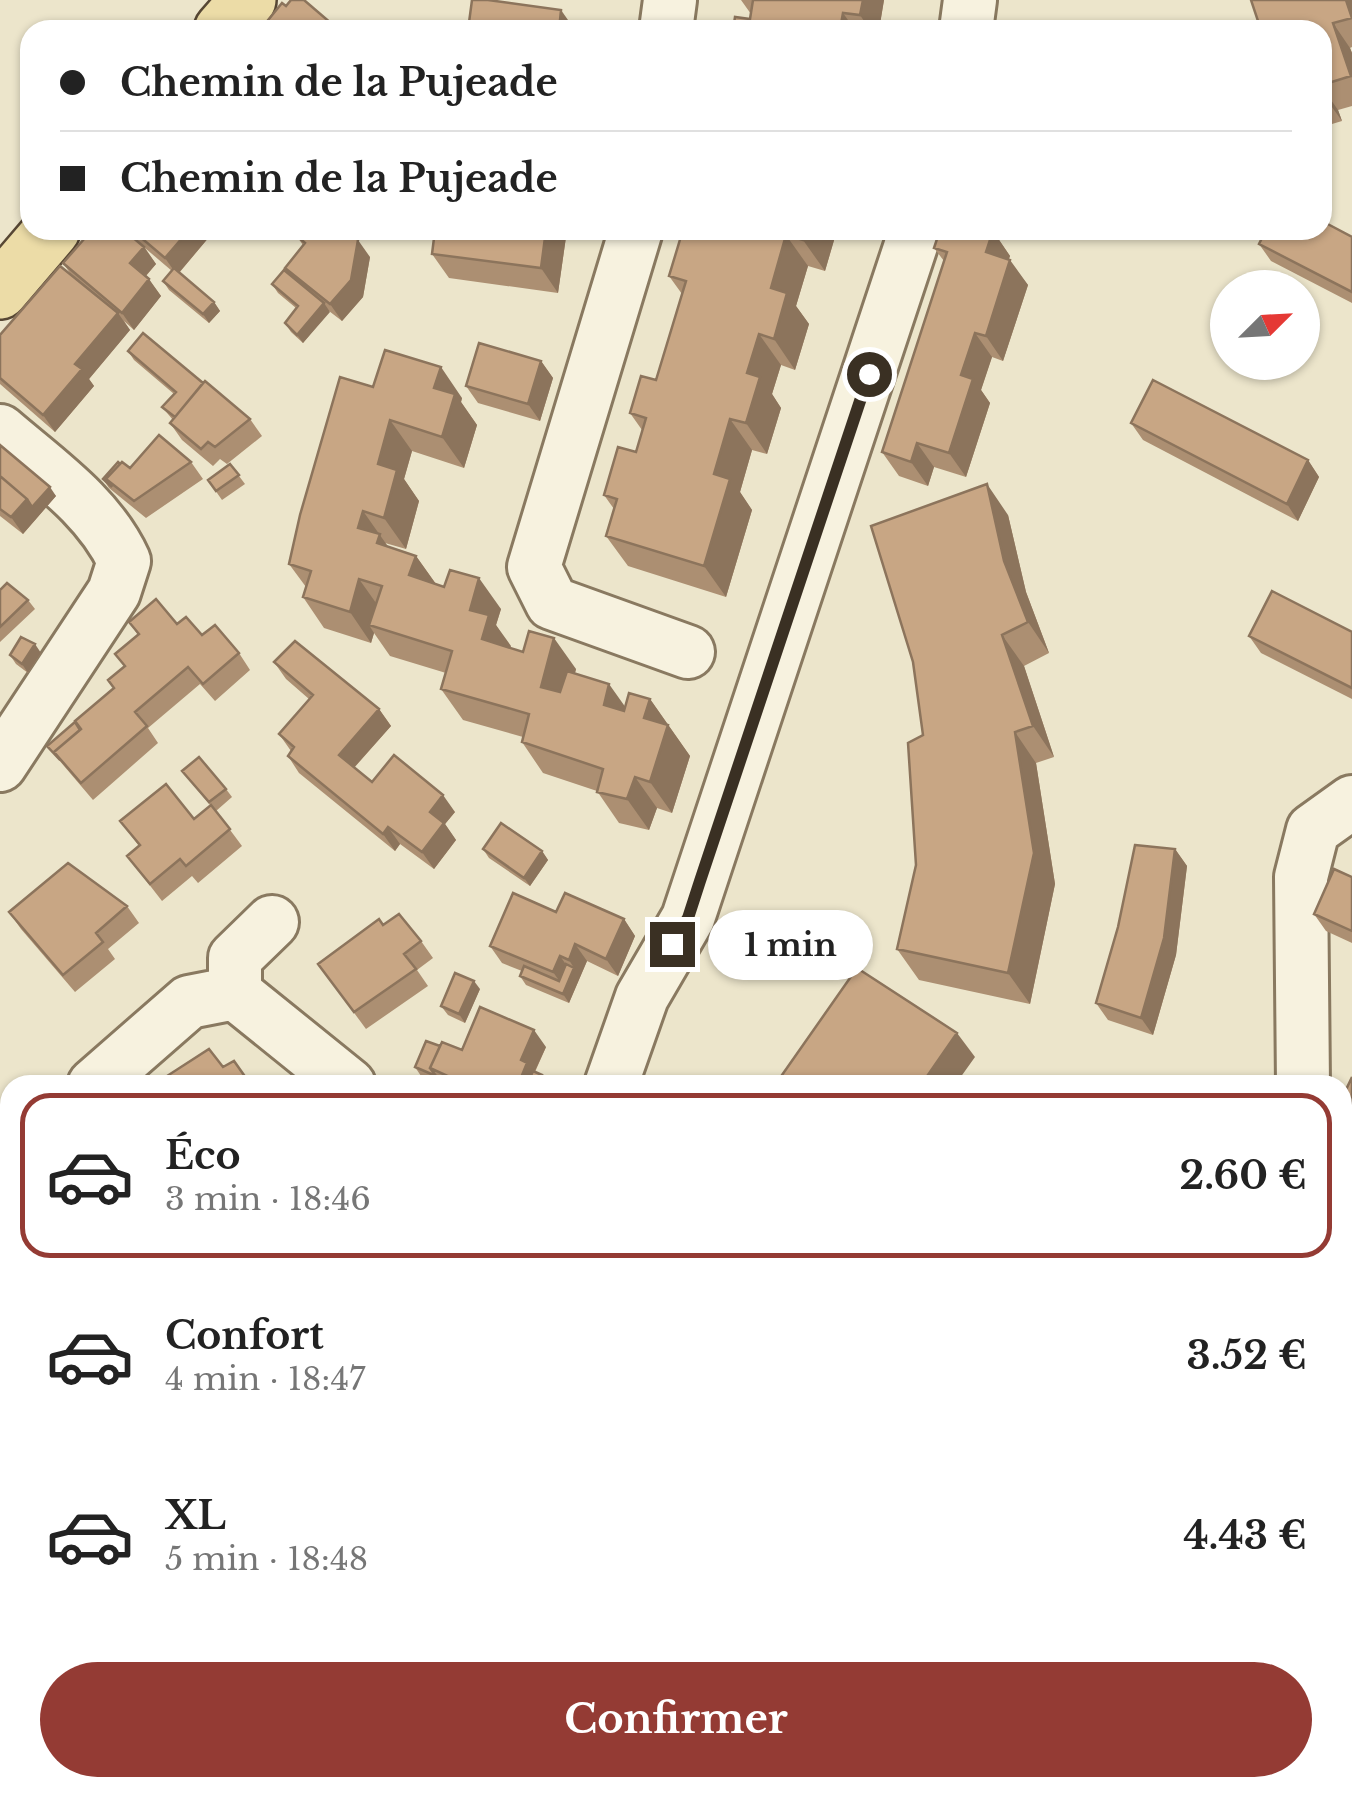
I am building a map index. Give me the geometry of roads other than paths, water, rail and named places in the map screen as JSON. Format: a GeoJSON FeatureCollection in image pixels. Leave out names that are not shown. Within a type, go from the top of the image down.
{"type":"FeatureCollection","features":[{"type":"Feature","properties":{"kind":"main road"},"geometry":{"type":"LineString","coordinates":[[231,20],[248,0]]}},
{"type":"Feature","properties":{"kind":"main road"},"geometry":{"type":"LineString","coordinates":[[0,292],[44,240]]}},
{"type":"Feature","properties":{"kind":"street"},"geometry":{"type":"LineString","coordinates":[[633,240],[534,567],[552,604],[688,652]]}},
{"type":"Feature","properties":{"kind":"street"},"geometry":{"type":"LineString","coordinates":[[615,1075],[642,997],[688,918],[913,240]]}},
{"type":"Feature","properties":{"kind":"street"},"geometry":{"type":"LineString","coordinates":[[0,431],[82,502],[113,536],[124,561],[114,592],[0,765]]}},
{"type":"Feature","properties":{"kind":"street"},"geometry":{"type":"LineString","coordinates":[[1304,1075],[1301,876],[1313,830],[1352,802]]}},
{"type":"Feature","properties":{"kind":"street"},"geometry":{"type":"LineString","coordinates":[[235,992],[235,958],[272,922]]}},
{"type":"Feature","properties":{"kind":"street"},"geometry":{"type":"LineString","coordinates":[[106,1075],[190,1002],[235,992]]}},
{"type":"Feature","properties":{"kind":"street"},"geometry":{"type":"LineString","coordinates":[[235,992],[338,1075]]}}]}
